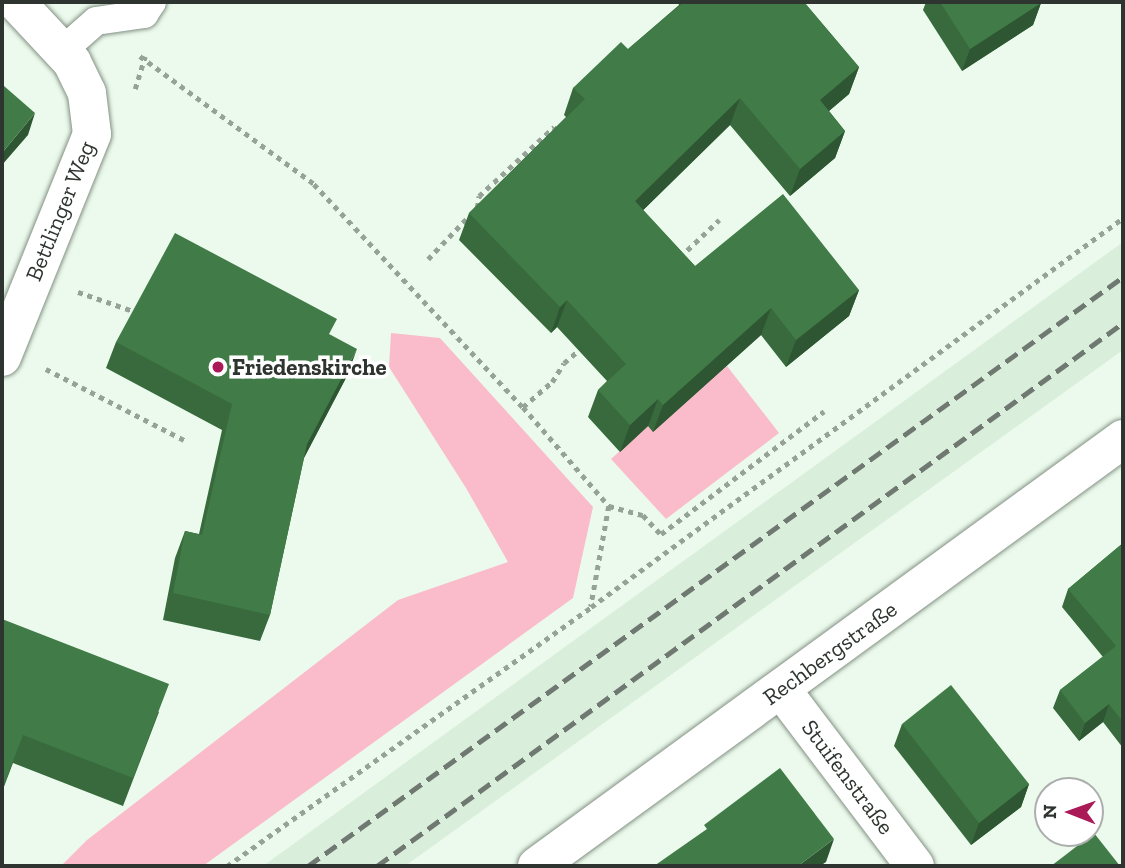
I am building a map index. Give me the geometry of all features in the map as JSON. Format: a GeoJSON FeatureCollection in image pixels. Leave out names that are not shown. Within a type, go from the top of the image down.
{"type":"FeatureCollection","features":[{"type":"Feature","properties":{"kind":"street","name":"Bettlinger Weg"},"geometry":{"type":"LineString","coordinates":[[4,353],[92,134],[87,93],[72,62],[16,2]]}},
{"type":"Feature","properties":{"kind":"street","name":"Rechbergstraße"},"geometry":{"type":"LineString","coordinates":[[537,866],[781,688],[1119,450]]}},
{"type":"Feature","properties":{"kind":"street","name":"Stuifenstraße"},"geometry":{"type":"LineString","coordinates":[[781,688],[915,866]]}},
{"type":"Feature","properties":{"kind":"lane"},"geometry":{"type":"LineString","coordinates":[[62,51],[96,21],[144,14],[152,2]]}},
{"type":"Feature","properties":{"kind":"path"},"geometry":{"type":"LineString","coordinates":[[96,21],[314,184],[523,407],[609,506],[643,515],[662,534],[824,411]]}},
{"type":"Feature","properties":{"kind":"path"},"geometry":{"type":"LineString","coordinates":[[428,259],[479,206],[479,195],[554,127],[563,137]]}},
{"type":"Feature","properties":{"kind":"path"},"geometry":{"type":"LineString","coordinates":[[227,866],[591,607],[1123,218]]}},
{"type":"Feature","properties":{"kind":"path"},"geometry":{"type":"LineString","coordinates":[[670,266],[719,220]]}},
{"type":"Feature","properties":{"kind":"path"},"geometry":{"type":"LineString","coordinates":[[34,278],[137,312]]}},
{"type":"Feature","properties":{"kind":"path"},"geometry":{"type":"LineString","coordinates":[[523,407],[552,382],[564,363],[583,346]]}},
{"type":"Feature","properties":{"kind":"path"},"geometry":{"type":"LineString","coordinates":[[4,353],[186,441]]}},
{"type":"Feature","properties":{"kind":"path"},"geometry":{"type":"LineString","coordinates":[[591,607],[609,506]]}},
{"type":"Feature","properties":{"kind":"shaded area"},"geometry":{"type":"Polygon","coordinates":[[[1123,242],[1123,350],[405,866],[263,866],[1123,242]]]}},
{"type":"Feature","properties":{"kind":"shaded area"},"geometry":{"type":"Polygon","coordinates":[[[391,333],[440,338],[593,507],[573,598],[203,866],[61,866],[87,840],[398,600],[508,562],[466,488],[389,367],[391,333]]]}},
{"type":"Feature","properties":{"kind":"shaded area"},"geometry":{"type":"Polygon","coordinates":[[[727,366],[779,433],[666,519],[611,459],[648,426],[727,366]]]}},
{"type":"Feature","properties":{"kind":"building"},"geometry":{"type":"Polygon","coordinates":[[[684,2],[804,2],[859,67],[820,100],[845,131],[800,169],[740,98],[635,201],[695,266],[783,194],[859,290],[796,340],[771,308],[663,405],[658,399],[630,425],[598,390],[626,364],[567,300],[560,307],[469,213],[585,99],[573,88],[621,42],[628,49],[684,2]]]}},
{"type":"Feature","properties":{"kind":"building"},"geometry":{"type":"Polygon","coordinates":[[[940,2],[1040,2],[1041,3],[970,49],[940,2]]]}},
{"type":"Feature","properties":{"kind":"building"},"geometry":{"type":"Polygon","coordinates":[[[4,86],[35,113],[2,153],[2,89],[4,86]]]}},
{"type":"Feature","properties":{"kind":"building"},"geometry":{"type":"Polygon","coordinates":[[[175,233],[337,319],[329,334],[357,349],[307,444],[270,615],[173,593],[185,531],[202,535],[232,404],[116,342],[175,233]]]}},
{"type":"Feature","properties":{"kind":"building"},"geometry":{"type":"Polygon","coordinates":[[[1123,543],[1123,722],[1109,704],[1085,723],[1060,690],[1116,646],[1068,589],[1123,543]]]}},
{"type":"Feature","properties":{"kind":"building"},"geometry":{"type":"Polygon","coordinates":[[[2,619],[169,684],[133,778],[23,735],[2,790],[2,619]]]}},
{"type":"Feature","properties":{"kind":"building"},"geometry":{"type":"Polygon","coordinates":[[[951,685],[1029,784],[979,823],[902,724],[951,685]]]}},
{"type":"Feature","properties":{"kind":"building"},"geometry":{"type":"Polygon","coordinates":[[[780,768],[834,839],[798,866],[654,866],[707,829],[704,825],[780,768]]]}},
{"type":"Feature","properties":{"kind":"building"},"geometry":{"type":"Polygon","coordinates":[[[1104,846],[1120,866],[1051,866],[1076,847],[1104,846]]]}},
{"type":"Feature","properties":{"kind":"railway"},"geometry":{"type":"LineString","coordinates":[[308,866],[1123,277]]}},
{"type":"Feature","properties":{"kind":"railway"},"geometry":{"type":"LineString","coordinates":[[377,866],[1123,323]]}},
{"type":"Feature","properties":{"kind":"place","name":"Friedenskirche"},"geometry":{"type":"Point","coordinates":[218,367]}}]}
